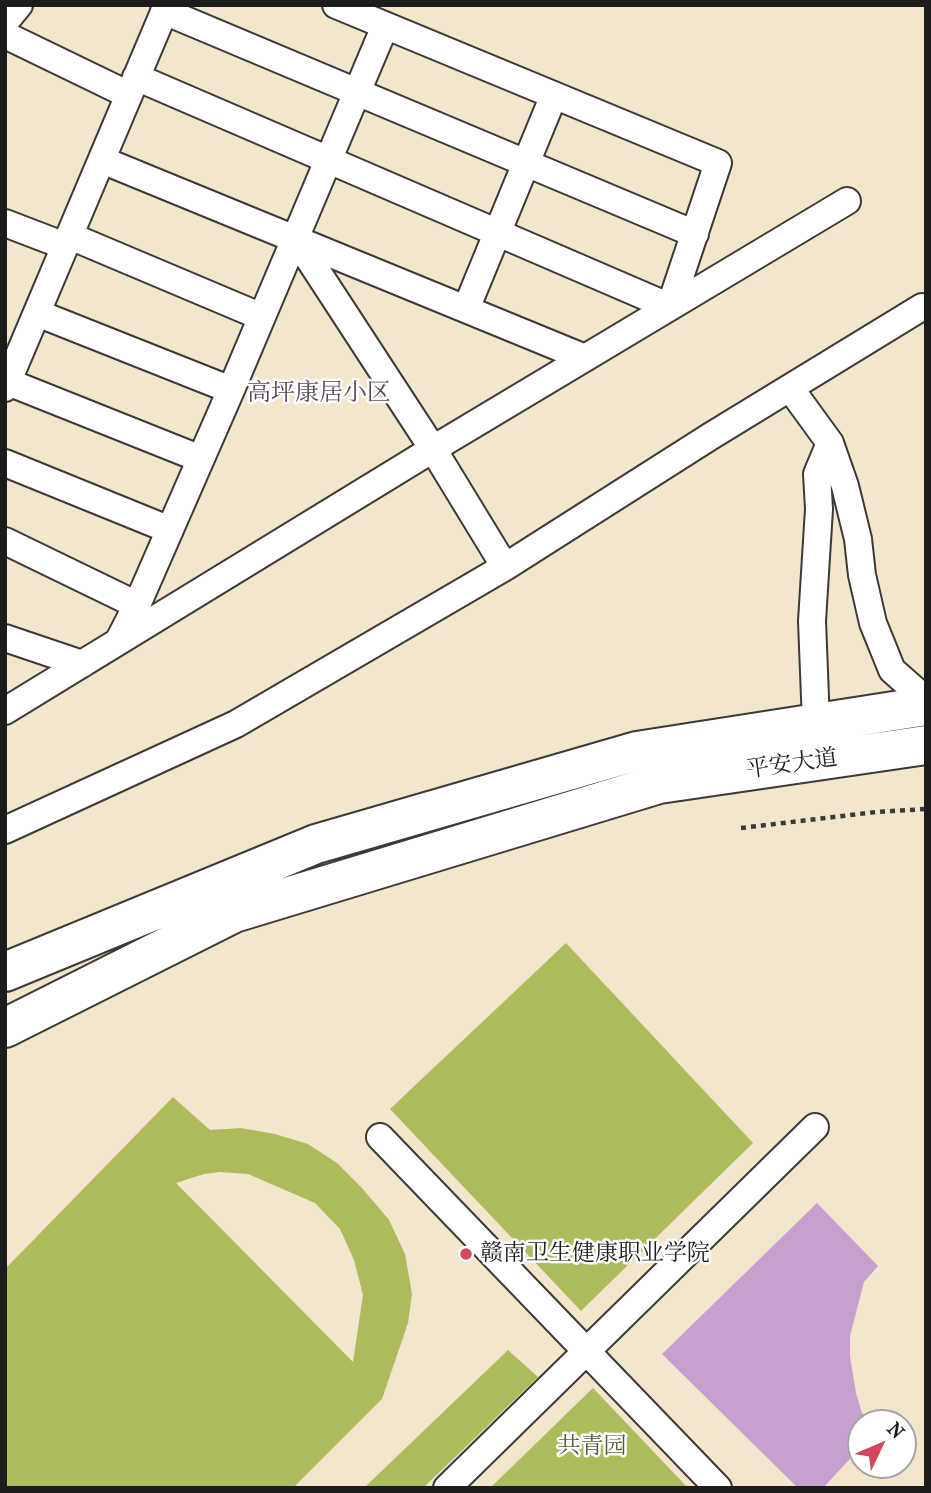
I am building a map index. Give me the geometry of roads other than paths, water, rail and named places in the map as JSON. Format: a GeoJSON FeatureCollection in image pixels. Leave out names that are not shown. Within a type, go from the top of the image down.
{"type":"FeatureCollection","features":[{"type":"Feature","properties":{"kind":"main road"},"geometry":{"type":"LineString","coordinates":[[5,972],[317,844],[637,751],[926,706]]}},
{"type":"Feature","properties":{"kind":"main road","name":"平安大道"},"geometry":{"type":"LineString","coordinates":[[14,1023],[234,913],[659,784],[926,745]]}},
{"type":"Feature","properties":{"kind":"street"},"geometry":{"type":"LineString","coordinates":[[5,22],[19,5]]}},
{"type":"Feature","properties":{"kind":"street"},"geometry":{"type":"LineString","coordinates":[[336,5],[718,163],[670,307]]}},
{"type":"Feature","properties":{"kind":"street"},"geometry":{"type":"LineString","coordinates":[[201,459],[6,385],[12,354],[37,313],[166,8],[357,92],[695,234]]}},
{"type":"Feature","properties":{"kind":"street"},"geometry":{"type":"LineString","coordinates":[[118,642],[137,605],[231,390],[385,26]]}},
{"type":"Feature","properties":{"kind":"street"},"geometry":{"type":"LineString","coordinates":[[5,35],[329,160],[670,307]]}},
{"type":"Feature","properties":{"kind":"street"},"geometry":{"type":"LineString","coordinates":[[466,309],[554,95]]}},
{"type":"Feature","properties":{"kind":"street"},"geometry":{"type":"LineString","coordinates":[[102,160],[585,358]]}},
{"type":"Feature","properties":{"kind":"street"},"geometry":{"type":"LineString","coordinates":[[5,711],[433,449],[847,201]]}},
{"type":"Feature","properties":{"kind":"street"},"geometry":{"type":"LineString","coordinates":[[5,223],[67,241],[262,317]]}},
{"type":"Feature","properties":{"kind":"street"},"geometry":{"type":"LineString","coordinates":[[296,239],[433,449],[505,567]]}},
{"type":"Feature","properties":{"kind":"street"},"geometry":{"type":"LineString","coordinates":[[5,830],[236,724],[505,567],[922,307]]}},
{"type":"Feature","properties":{"kind":"street"},"geometry":{"type":"LineString","coordinates":[[37,313],[231,390]]}},
{"type":"Feature","properties":{"kind":"street"},"geometry":{"type":"LineString","coordinates":[[790,388],[830,443],[845,486],[858,539],[862,575],[873,624],[892,670],[926,699]]}},
{"type":"Feature","properties":{"kind":"street"},"geometry":{"type":"LineString","coordinates":[[816,723],[812,621],[819,521],[817,474],[830,443]]}},
{"type":"Feature","properties":{"kind":"street"},"geometry":{"type":"LineString","coordinates":[[5,463],[170,530]]}},
{"type":"Feature","properties":{"kind":"street"},"geometry":{"type":"LineString","coordinates":[[5,541],[137,605]]}},
{"type":"Feature","properties":{"kind":"street"},"geometry":{"type":"LineString","coordinates":[[5,638],[82,664]]}},
{"type":"Feature","properties":{"kind":"street"},"geometry":{"type":"LineString","coordinates":[[447,1488],[815,1127]]}},
{"type":"Feature","properties":{"kind":"street"},"geometry":{"type":"LineString","coordinates":[[380,1137],[718,1488]]}},
{"type":"Feature","properties":{"kind":"place","name":"赣南卫生健康职业学院"},"geometry":{"type":"Point","coordinates":[466,1254]}},
{"type":"Feature","properties":{"kind":"district","name":"高坪康居小区"},"geometry":{"type":"Point","coordinates":[319,394]}},
{"type":"Feature","properties":{"kind":"park label","name":"共青园"},"geometry":{"type":"Point","coordinates":[592,1447]}}]}
